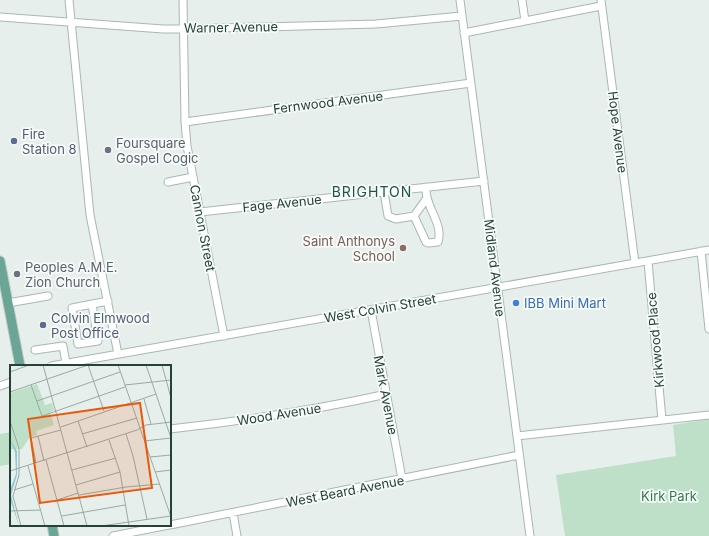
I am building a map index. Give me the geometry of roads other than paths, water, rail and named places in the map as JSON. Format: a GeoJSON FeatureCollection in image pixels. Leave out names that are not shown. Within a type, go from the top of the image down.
{"type":"FeatureCollection","features":[{"type":"Feature","properties":{"kind":"main road"},"geometry":{"type":"LineString","coordinates":[[0,261],[5,299],[20,365]]}},
{"type":"Feature","properties":{"kind":"main road"},"geometry":{"type":"LineString","coordinates":[[52,526],[54,536]]}},
{"type":"Feature","properties":{"kind":"street"},"geometry":{"type":"LineString","coordinates":[[69,0],[90,215],[118,354]]}},
{"type":"Feature","properties":{"kind":"street","name":"Cannon Street"},"geometry":{"type":"LineString","coordinates":[[183,0],[185,122],[187,146],[224,336]]}},
{"type":"Feature","properties":{"kind":"street","name":"Midland Avenue"},"geometry":{"type":"LineString","coordinates":[[460,0],[530,536]]}},
{"type":"Feature","properties":{"kind":"street"},"geometry":{"type":"LineString","coordinates":[[522,0],[526,21]]}},
{"type":"Feature","properties":{"kind":"street"},"geometry":{"type":"LineString","coordinates":[[464,33],[526,21],[601,3]]}},
{"type":"Feature","properties":{"kind":"street","name":"Hope Avenue"},"geometry":{"type":"LineString","coordinates":[[601,3],[635,263]]}},
{"type":"Feature","properties":{"kind":"street","name":"Warner Avenue"},"geometry":{"type":"LineString","coordinates":[[0,17],[163,29],[184,29],[376,24],[462,16]]}},
{"type":"Feature","properties":{"kind":"street","name":"Fernwood Avenue"},"geometry":{"type":"LineString","coordinates":[[185,122],[470,83]]}},
{"type":"Feature","properties":{"kind":"street"},"geometry":{"type":"LineString","coordinates":[[168,182],[193,177]]}},
{"type":"Feature","properties":{"kind":"street","name":"Fage Avenue"},"geometry":{"type":"LineString","coordinates":[[200,212],[484,181]]}},
{"type":"Feature","properties":{"kind":"street"},"geometry":{"type":"LineString","coordinates":[[414,216],[426,242],[428,244],[438,242],[439,237],[437,224],[427,198],[426,187]]}},
{"type":"Feature","properties":{"kind":"street"},"geometry":{"type":"LineString","coordinates":[[384,192],[388,216],[396,219],[414,216],[427,198]]}},
{"type":"Feature","properties":{"kind":"street","name":"West Colvin Street"},"geometry":{"type":"LineString","coordinates":[[56,365],[709,250]]}},
{"type":"Feature","properties":{"kind":"street"},"geometry":{"type":"LineString","coordinates":[[701,251],[709,329]]}},
{"type":"Feature","properties":{"kind":"street","name":"Kirkwood Place"},"geometry":{"type":"LineString","coordinates":[[648,261],[662,420]]}},
{"type":"Feature","properties":{"kind":"street"},"geometry":{"type":"LineString","coordinates":[[5,299],[48,296]]}},
{"type":"Feature","properties":{"kind":"street"},"geometry":{"type":"LineString","coordinates":[[92,304],[98,341],[78,344],[72,308],[92,304],[108,301]]}},
{"type":"Feature","properties":{"kind":"street","name":"Mark Avenue"},"geometry":{"type":"LineString","coordinates":[[371,310],[402,479]]}},
{"type":"Feature","properties":{"kind":"street"},"geometry":{"type":"LineString","coordinates":[[35,350],[62,346],[66,363]]}},
{"type":"Feature","properties":{"kind":"street"},"geometry":{"type":"LineString","coordinates":[[0,386],[10,382]]}},
{"type":"Feature","properties":{"kind":"street","name":"Wood Avenue"},"geometry":{"type":"LineString","coordinates":[[171,429],[224,423],[346,404],[387,394]]}},
{"type":"Feature","properties":{"kind":"street"},"geometry":{"type":"LineString","coordinates":[[517,436],[709,415]]}},
{"type":"Feature","properties":{"kind":"street","name":"West Beard Avenue"},"geometry":{"type":"LineString","coordinates":[[171,525],[519,456]]}},
{"type":"Feature","properties":{"kind":"street"},"geometry":{"type":"LineString","coordinates":[[233,512],[237,536]]}},
{"type":"Feature","properties":{"kind":"street","name":"West Beard Avenue"},"geometry":{"type":"LineString","coordinates":[[113,536],[164,526]]}},
{"type":"Feature","properties":{"kind":"place","name":"Fire Station 8"},"geometry":{"type":"Point","coordinates":[14,141]}},
{"type":"Feature","properties":{"kind":"place","name":"Foursquare Gospel Cogic"},"geometry":{"type":"Point","coordinates":[108,150]}},
{"type":"Feature","properties":{"kind":"place","name":"Saint Anthonys School"},"geometry":{"type":"Point","coordinates":[403,248]}},
{"type":"Feature","properties":{"kind":"place","name":"Peoples A.M.E. Zion Church"},"geometry":{"type":"Point","coordinates":[17,274]}},
{"type":"Feature","properties":{"kind":"place","name":"IBB Mini Mart"},"geometry":{"type":"Point","coordinates":[516,303]}},
{"type":"Feature","properties":{"kind":"place","name":"Colvin Elmwood Post Office"},"geometry":{"type":"Point","coordinates":[43,325]}},
{"type":"Feature","properties":{"kind":"district","name":"BRIGHTON"},"geometry":{"type":"Point","coordinates":[372,192]}},
{"type":"Feature","properties":{"kind":"park label","name":"Kirk Park"},"geometry":{"type":"Point","coordinates":[669,496]}}]}
